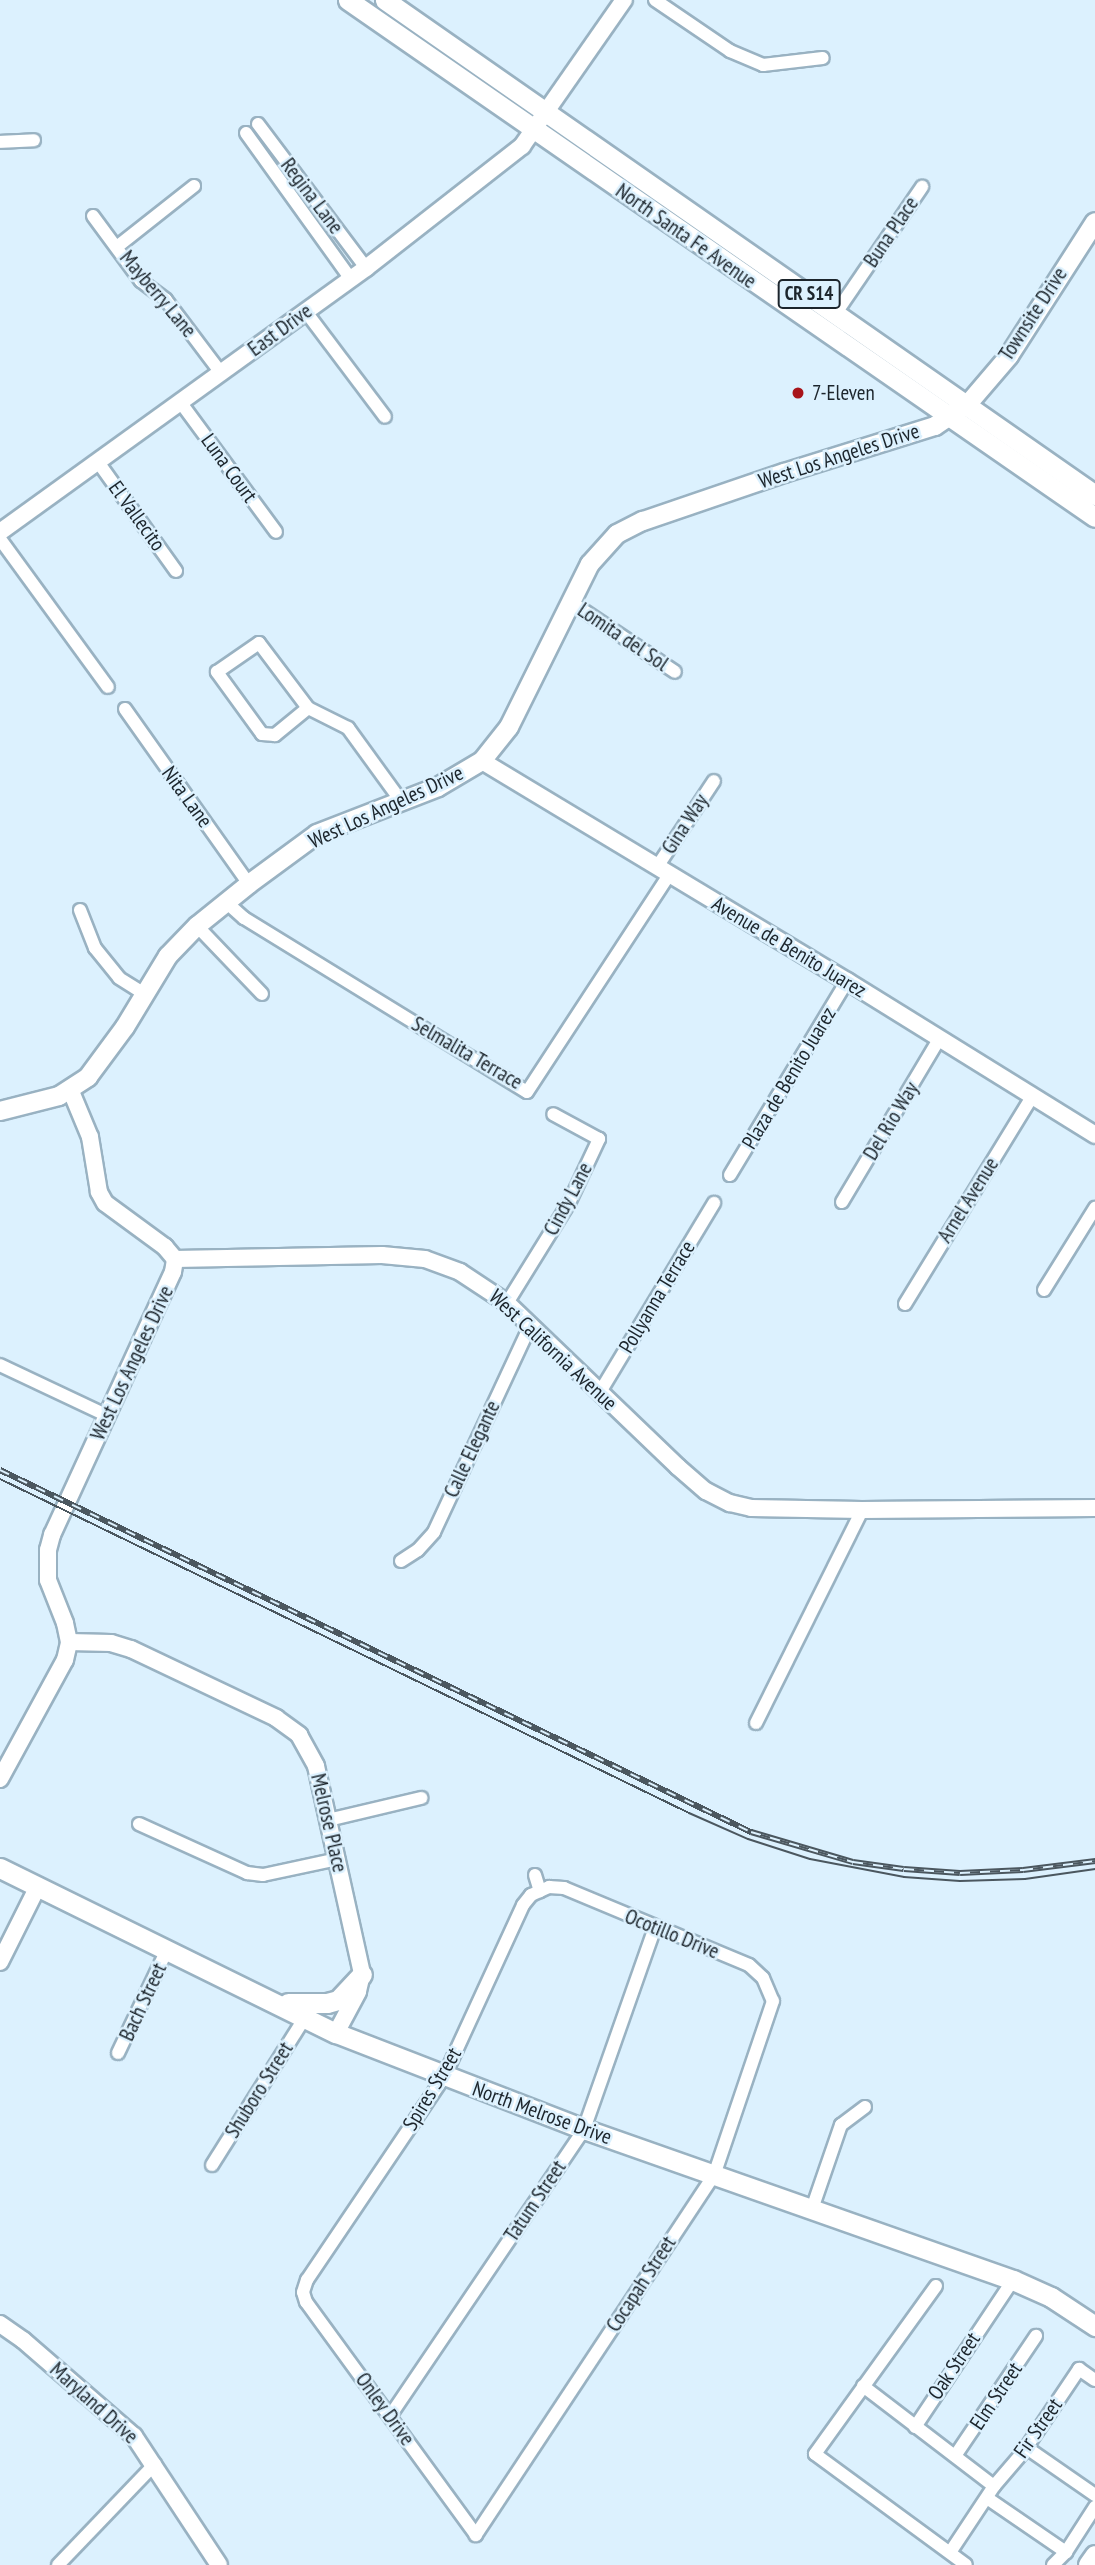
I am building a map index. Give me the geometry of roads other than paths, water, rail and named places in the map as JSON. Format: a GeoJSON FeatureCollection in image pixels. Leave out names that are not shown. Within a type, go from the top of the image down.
{"type":"FeatureCollection","features":[{"type":"Feature","properties":{"kind":"main road","name":"North Santa Fe Avenue"},"geometry":{"type":"LineString","coordinates":[[348,0],[1095,517]]}},
{"type":"Feature","properties":{"kind":"main road","name":"North Santa Fe Avenue"},"geometry":{"type":"LineString","coordinates":[[385,0],[1095,495]]}},
{"type":"Feature","properties":{"kind":"main road","name":"Townsite Drive"},"geometry":{"type":"LineString","coordinates":[[968,404],[1009,356],[1095,222]]}},
{"type":"Feature","properties":{"kind":"main road","name":"West Los Angeles Drive"},"geometry":{"type":"LineString","coordinates":[[71,1089],[88,1077],[106,1055],[168,956],[197,926],[226,902],[317,834],[438,787],[482,761],[509,727],[590,564],[617,534],[643,521],[784,473],[935,426],[968,404]]}},
{"type":"Feature","properties":{"kind":"main road"},"geometry":{"type":"LineString","coordinates":[[0,1111],[59,1096],[71,1089]]}},
{"type":"Feature","properties":{"kind":"main road","name":"North Melrose Drive"},"geometry":{"type":"LineString","coordinates":[[0,1868],[306,2016],[335,2033],[584,2129],[1013,2280],[1051,2297],[1095,2326]]}},
{"type":"Feature","properties":{"kind":"main road"},"geometry":{"type":"LineString","coordinates":[[278,2003],[312,2004],[338,2000],[362,1974]]}},
{"type":"Feature","properties":{"kind":"main road"},"geometry":{"type":"LineString","coordinates":[[1088,2565],[1095,2555]]}},
{"type":"Feature","properties":{"kind":"street","name":"East Drive"},"geometry":{"type":"LineString","coordinates":[[0,532],[366,268],[522,146],[547,114],[624,0]]}},
{"type":"Feature","properties":{"kind":"street"},"geometry":{"type":"LineString","coordinates":[[655,0],[730,51],[763,65],[823,58]]}},
{"type":"Feature","properties":{"kind":"street","name":"Regina Lane"},"geometry":{"type":"LineString","coordinates":[[258,124],[366,268]]}},
{"type":"Feature","properties":{"kind":"street"},"geometry":{"type":"LineString","coordinates":[[246,133],[351,279]]}},
{"type":"Feature","properties":{"kind":"street"},"geometry":{"type":"LineString","coordinates":[[0,142],[34,140]]}},
{"type":"Feature","properties":{"kind":"street"},"geometry":{"type":"LineString","coordinates":[[118,246],[194,186]]}},
{"type":"Feature","properties":{"kind":"street","name":"Buna Place"},"geometry":{"type":"LineString","coordinates":[[836,313],[922,187]]}},
{"type":"Feature","properties":{"kind":"street","name":"Mayberry Lane"},"geometry":{"type":"LineString","coordinates":[[93,216],[118,246],[141,281],[166,300],[221,373]]}},
{"type":"Feature","properties":{"kind":"street"},"geometry":{"type":"LineString","coordinates":[[306,312],[385,417]]}},
{"type":"Feature","properties":{"kind":"street","name":"Luna Court"},"geometry":{"type":"LineString","coordinates":[[181,403],[276,533]]}},
{"type":"Feature","properties":{"kind":"street","name":"El Vallecito"},"geometry":{"type":"LineString","coordinates":[[98,463],[176,570]]}},
{"type":"Feature","properties":{"kind":"street"},"geometry":{"type":"LineString","coordinates":[[0,538],[108,687]]}},
{"type":"Feature","properties":{"kind":"street","name":"Lomita del Sol"},"geometry":{"type":"LineString","coordinates":[[571,602],[675,672]]}},
{"type":"Feature","properties":{"kind":"street"},"geometry":{"type":"LineString","coordinates":[[308,708],[275,735],[266,735],[217,672],[259,643],[308,708],[348,727],[401,802]]}},
{"type":"Feature","properties":{"kind":"street","name":"Nita Lane"},"geometry":{"type":"LineString","coordinates":[[125,709],[249,884]]}},
{"type":"Feature","properties":{"kind":"street","name":"Avenue de Benito Juarez"},"geometry":{"type":"LineString","coordinates":[[482,761],[847,981],[1095,1135]]}},
{"type":"Feature","properties":{"kind":"street","name":"Gina Way"},"geometry":{"type":"LineString","coordinates":[[663,871],[714,781]]}},
{"type":"Feature","properties":{"kind":"street","name":"Selmalita Terrace"},"geometry":{"type":"LineString","coordinates":[[226,902],[244,918],[527,1092],[663,871]]}},
{"type":"Feature","properties":{"kind":"street"},"geometry":{"type":"LineString","coordinates":[[79,910],[95,948],[119,978],[143,993]]}},
{"type":"Feature","properties":{"kind":"street"},"geometry":{"type":"LineString","coordinates":[[197,926],[262,995]]}},
{"type":"Feature","properties":{"kind":"street","name":"Plaza de Benito Juarez"},"geometry":{"type":"LineString","coordinates":[[730,1175],[847,981]]}},
{"type":"Feature","properties":{"kind":"street","name":"Del Rio Way"},"geometry":{"type":"LineString","coordinates":[[842,1202],[939,1039]]}},
{"type":"Feature","properties":{"kind":"street","name":"West Los Angeles Drive"},"geometry":{"type":"LineString","coordinates":[[69,1642],[65,1623],[48,1580],[48,1550],[52,1535],[160,1305],[173,1272],[175,1259],[164,1247],[105,1203],[99,1192],[90,1138],[71,1089]]}},
{"type":"Feature","properties":{"kind":"street","name":"Arnel Avenue"},"geometry":{"type":"LineString","coordinates":[[905,1304],[1032,1097]]}},
{"type":"Feature","properties":{"kind":"street","name":"Cindy Lane"},"geometry":{"type":"LineString","coordinates":[[508,1303],[569,1203],[599,1139],[553,1114]]}},
{"type":"Feature","properties":{"kind":"street","name":"Pollyanna Terrace"},"geometry":{"type":"LineString","coordinates":[[600,1392],[714,1203]]}},
{"type":"Feature","properties":{"kind":"street"},"geometry":{"type":"LineString","coordinates":[[1044,1290],[1095,1208]]}},
{"type":"Feature","properties":{"kind":"street","name":"West California Avenue"},"geometry":{"type":"LineString","coordinates":[[175,1259],[382,1255],[425,1259],[460,1272],[508,1303],[678,1467],[720,1499],[751,1508],[1095,1508]]}},
{"type":"Feature","properties":{"kind":"street","name":"Calle Elegante"},"geometry":{"type":"LineString","coordinates":[[401,1561],[418,1550],[434,1532],[530,1326]]}},
{"type":"Feature","properties":{"kind":"street"},"geometry":{"type":"LineString","coordinates":[[0,1365],[108,1416]]}},
{"type":"Feature","properties":{"kind":"street"},"geometry":{"type":"LineString","coordinates":[[756,1723],[862,1510]]}},
{"type":"Feature","properties":{"kind":"street"},"geometry":{"type":"LineString","coordinates":[[0,1779],[58,1678],[69,1642]]}},
{"type":"Feature","properties":{"kind":"street","name":"Melrose Place"},"geometry":{"type":"LineString","coordinates":[[69,1642],[111,1643],[131,1649],[276,1718],[299,1735],[316,1766],[362,1974]]}},
{"type":"Feature","properties":{"kind":"street"},"geometry":{"type":"LineString","coordinates":[[328,1820],[421,1798]]}},
{"type":"Feature","properties":{"kind":"street"},"geometry":{"type":"LineString","coordinates":[[139,1824],[247,1873],[263,1875],[338,1859]]}},
{"type":"Feature","properties":{"kind":"street"},"geometry":{"type":"LineString","coordinates":[[535,1875],[541,1891]]}},
{"type":"Feature","properties":{"kind":"street"},"geometry":{"type":"LineString","coordinates":[[0,1962],[38,1886]]}},
{"type":"Feature","properties":{"kind":"street","name":"Ocotillo Drive"},"geometry":{"type":"LineString","coordinates":[[541,1891],[549,1887],[564,1888],[749,1965],[763,1978],[773,2001],[769,2015]]}},
{"type":"Feature","properties":{"kind":"street","name":"Spires Street"},"geometry":{"type":"LineString","coordinates":[[307,2280],[444,2077],[523,1905],[531,1895],[541,1891]]}},
{"type":"Feature","properties":{"kind":"street","name":"Tatum Street"},"geometry":{"type":"LineString","coordinates":[[390,2416],[584,2129],[655,1927]]}},
{"type":"Feature","properties":{"kind":"street","name":"Bach Street"},"geometry":{"type":"LineString","coordinates":[[118,2053],[167,1950]]}},
{"type":"Feature","properties":{"kind":"street"},"geometry":{"type":"LineString","coordinates":[[335,2033],[358,1992],[362,1974]]}},
{"type":"Feature","properties":{"kind":"street","name":"Cocapah Street"},"geometry":{"type":"LineString","coordinates":[[476,2535],[714,2175],[769,2015]]}},
{"type":"Feature","properties":{"kind":"street","name":"Shuboro Street"},"geometry":{"type":"LineString","coordinates":[[212,2165],[306,2016]]}},
{"type":"Feature","properties":{"kind":"street"},"geometry":{"type":"LineString","coordinates":[[811,2209],[841,2125],[865,2107]]}},
{"type":"Feature","properties":{"kind":"street","name":"Onley Drive"},"geometry":{"type":"LineString","coordinates":[[307,2280],[303,2292],[306,2302],[476,2535]]}},
{"type":"Feature","properties":{"kind":"street","name":"Oak Street"},"geometry":{"type":"LineString","coordinates":[[915,2427],[1013,2280]]}},
{"type":"Feature","properties":{"kind":"street"},"geometry":{"type":"LineString","coordinates":[[936,2286],[815,2454],[951,2551],[966,2565]]}},
{"type":"Feature","properties":{"kind":"street","name":"Maryland Drive"},"geometry":{"type":"LineString","coordinates":[[0,2324],[23,2340],[134,2436],[155,2464],[219,2565]]}},
{"type":"Feature","properties":{"kind":"street","name":"Elm Street"},"geometry":{"type":"LineString","coordinates":[[955,2456],[1036,2336]]}},
{"type":"Feature","properties":{"kind":"street","name":"Fir Street"},"geometry":{"type":"LineString","coordinates":[[951,2551],[995,2486],[1027,2448],[1079,2368],[1095,2381]]}},
{"type":"Feature","properties":{"kind":"street"},"geometry":{"type":"LineString","coordinates":[[863,2386],[995,2486]]}},
{"type":"Feature","properties":{"kind":"street"},"geometry":{"type":"LineString","coordinates":[[1027,2448],[1095,2495]]}},
{"type":"Feature","properties":{"kind":"street"},"geometry":{"type":"LineString","coordinates":[[58,2565],[155,2464]]}},
{"type":"Feature","properties":{"kind":"street"},"geometry":{"type":"LineString","coordinates":[[988,2498],[1066,2552]]}},
{"type":"Feature","properties":{"kind":"street"},"geometry":{"type":"LineString","coordinates":[[1053,2565],[1066,2552],[1095,2507]]}},
{"type":"Feature","properties":{"kind":"tram line"},"geometry":{"type":"LineString","coordinates":[[0,1479],[689,1813],[748,1839],[810,1859],[904,1877],[960,1881],[1025,1879],[1095,1869]]}},
{"type":"Feature","properties":{"kind":"railway"},"geometry":{"type":"LineString","coordinates":[[0,1470],[751,1832],[853,1862],[904,1869],[960,1873],[1023,1870],[1095,1861]]}},
{"type":"Feature","properties":{"kind":"place","name":"7-Eleven"},"geometry":{"type":"Point","coordinates":[798,393]}}]}
